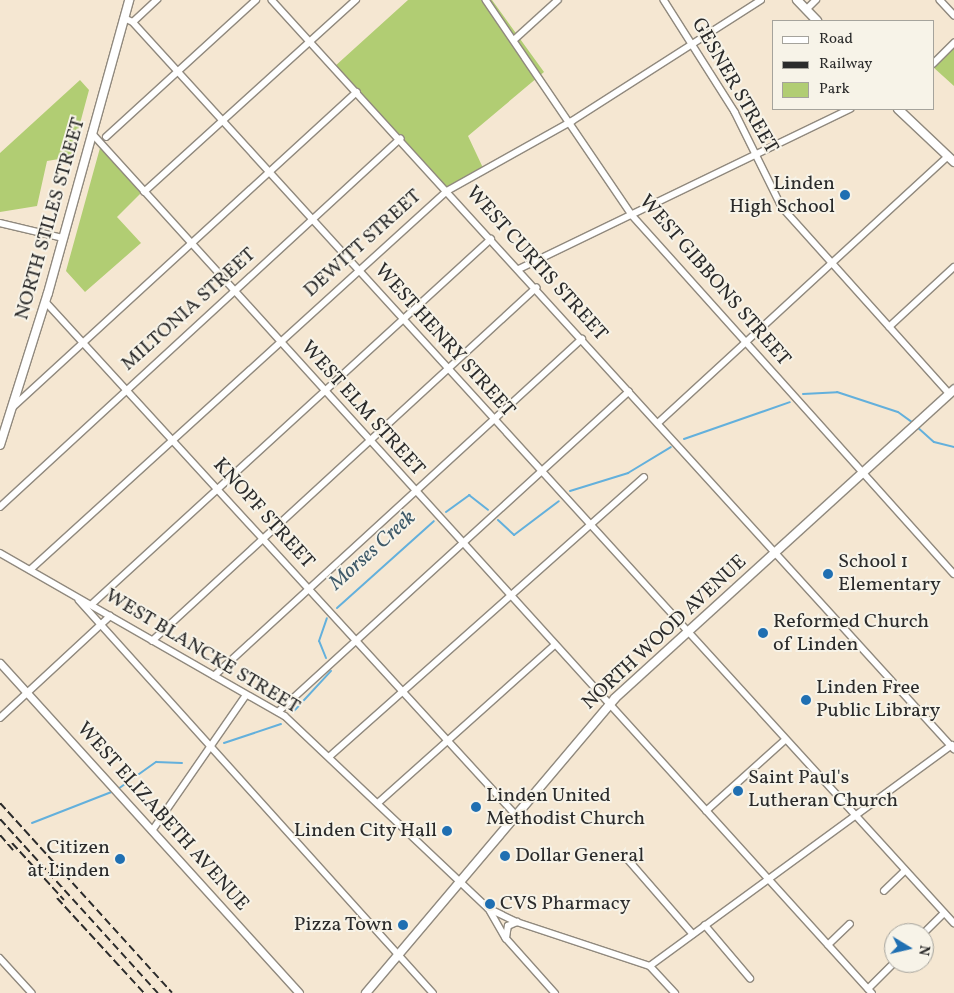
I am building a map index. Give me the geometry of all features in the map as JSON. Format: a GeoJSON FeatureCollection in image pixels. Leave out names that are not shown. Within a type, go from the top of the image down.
{"type":"FeatureCollection","features":[{"type":"Feature","properties":{"kind":"main road","name":"NORTH STILES STREET"},"geometry":{"type":"LineString","coordinates":[[0,445],[46,302],[129,0]]}},
{"type":"Feature","properties":{"kind":"main road"},"geometry":{"type":"LineString","coordinates":[[797,0],[816,20]]}},
{"type":"Feature","properties":{"kind":"main road"},"geometry":{"type":"LineString","coordinates":[[899,110],[951,159]]}},
{"type":"Feature","properties":{"kind":"main road","name":"NORTH WOOD AVENUE"},"geometry":{"type":"LineString","coordinates":[[366,993],[610,704],[686,632],[952,391]]}},
{"type":"Feature","properties":{"kind":"street"},"geometry":{"type":"LineString","coordinates":[[124,18],[133,22],[157,0]]}},
{"type":"Feature","properties":{"kind":"street"},"geometry":{"type":"LineString","coordinates":[[106,136],[256,0]]}},
{"type":"Feature","properties":{"kind":"street","name":"WEST CURTIS STREET"},"geometry":{"type":"LineString","coordinates":[[272,0],[536,288],[774,553],[953,746]]}},
{"type":"Feature","properties":{"kind":"street"},"geometry":{"type":"LineString","coordinates":[[144,192],[356,0]]}},
{"type":"Feature","properties":{"kind":"street","name":"WEST GIBBONS STREET"},"geometry":{"type":"LineString","coordinates":[[486,0],[572,122],[632,215],[954,574]]}},
{"type":"Feature","properties":{"kind":"street"},"geometry":{"type":"LineString","coordinates":[[514,40],[558,0]]}},
{"type":"Feature","properties":{"kind":"street","name":"GESNER STREET"},"geometry":{"type":"LineString","coordinates":[[664,0],[756,154],[782,207],[889,327],[952,391]]}},
{"type":"Feature","properties":{"kind":"street","name":"DEWITT STREET"},"geometry":{"type":"LineString","coordinates":[[30,570],[173,438],[447,191],[572,122],[761,0]]}},
{"type":"Feature","properties":{"kind":"street"},"geometry":{"type":"LineString","coordinates":[[806,10],[816,0]]}},
{"type":"Feature","properties":{"kind":"street"},"geometry":{"type":"LineString","coordinates":[[940,0],[954,15]]}},
{"type":"Feature","properties":{"kind":"street","name":"WEST HENRY STREET"},"geometry":{"type":"LineString","coordinates":[[133,22],[176,73],[954,923]]}},
{"type":"Feature","properties":{"kind":"street"},"geometry":{"type":"LineString","coordinates":[[934,63],[954,43]]}},
{"type":"Feature","properties":{"kind":"street"},"geometry":{"type":"LineString","coordinates":[[12,408],[356,92]]}},
{"type":"Feature","properties":{"kind":"street"},"geometry":{"type":"LineString","coordinates":[[519,270],[848,110]]}},
{"type":"Feature","properties":{"kind":"street","name":"WEST ELM STREET"},"geometry":{"type":"LineString","coordinates":[[92,133],[325,393],[870,991]]}},
{"type":"Feature","properties":{"kind":"street","name":"MILTONIA STREET"},"geometry":{"type":"LineString","coordinates":[[0,507],[127,388],[400,140]]}},
{"type":"Feature","properties":{"kind":"street"},"geometry":{"type":"LineString","coordinates":[[658,423],[832,264],[951,159]]}},
{"type":"Feature","properties":{"kind":"street"},"geometry":{"type":"LineString","coordinates":[[0,223],[63,238]]}},
{"type":"Feature","properties":{"kind":"street"},"geometry":{"type":"LineString","coordinates":[[91,605],[220,490],[491,239]]}},
{"type":"Feature","properties":{"kind":"street"},"geometry":{"type":"LineString","coordinates":[[889,327],[954,267]]}},
{"type":"Feature","properties":{"kind":"street"},"geometry":{"type":"LineString","coordinates":[[152,641],[536,288]]}},
{"type":"Feature","properties":{"kind":"street","name":"KNOPF STREET"},"geometry":{"type":"LineString","coordinates":[[46,302],[173,438],[516,815]]}},
{"type":"Feature","properties":{"kind":"street"},"geometry":{"type":"LineString","coordinates":[[214,676],[582,339]]}},
{"type":"Feature","properties":{"kind":"street"},"geometry":{"type":"LineString","coordinates":[[278,712],[630,392]]}},
{"type":"Feature","properties":{"kind":"street"},"geometry":{"type":"LineString","coordinates":[[329,757],[509,594],[644,477]]}},
{"type":"Feature","properties":{"kind":"street","name":"WEST BLANCKE STREET"},"geometry":{"type":"LineString","coordinates":[[0,553],[278,712],[329,757],[488,908]]}},
{"type":"Feature","properties":{"kind":"street"},"geometry":{"type":"LineString","coordinates":[[76,596],[100,626],[209,748],[433,993]]}},
{"type":"Feature","properties":{"kind":"street"},"geometry":{"type":"LineString","coordinates":[[0,718],[110,616]]}},
{"type":"Feature","properties":{"kind":"street"},"geometry":{"type":"LineString","coordinates":[[378,803],[555,645]]}},
{"type":"Feature","properties":{"kind":"street","name":"WEST ELIZABETH AVENUE"},"geometry":{"type":"LineString","coordinates":[[0,663],[152,831],[166,853],[299,993]]}},
{"type":"Feature","properties":{"kind":"street"},"geometry":{"type":"LineString","coordinates":[[152,831],[246,694]]}},
{"type":"Feature","properties":{"kind":"street"},"geometry":{"type":"LineString","coordinates":[[706,810],[785,740]]}},
{"type":"Feature","properties":{"kind":"street"},"geometry":{"type":"LineString","coordinates":[[650,966],[953,746]]}},
{"type":"Feature","properties":{"kind":"street"},"geometry":{"type":"LineString","coordinates":[[626,857],[692,934]]}},
{"type":"Feature","properties":{"kind":"street"},"geometry":{"type":"LineString","coordinates":[[884,891],[905,871]]}},
{"type":"Feature","properties":{"kind":"street"},"geometry":{"type":"LineString","coordinates":[[488,908],[517,922],[650,966],[675,993]]}},
{"type":"Feature","properties":{"kind":"street"},"geometry":{"type":"LineString","coordinates":[[488,908],[506,938],[556,993]]}},
{"type":"Feature","properties":{"kind":"street"},"geometry":{"type":"LineString","coordinates":[[934,923],[944,913]]}},
{"type":"Feature","properties":{"kind":"street"},"geometry":{"type":"LineString","coordinates":[[506,938],[508,926],[517,922]]}},
{"type":"Feature","properties":{"kind":"street"},"geometry":{"type":"LineString","coordinates":[[828,945],[850,924]]}},
{"type":"Feature","properties":{"kind":"street"},"geometry":{"type":"LineString","coordinates":[[705,925],[750,978]]}},
{"type":"Feature","properties":{"kind":"street"},"geometry":{"type":"LineString","coordinates":[[0,958],[32,993]]}},
{"type":"Feature","properties":{"kind":"street"},"geometry":{"type":"LineString","coordinates":[[870,991],[885,973]]}},
{"type":"Feature","properties":{"kind":"green space"},"geometry":{"type":"Polygon","coordinates":[[[408,0],[492,0],[544,72],[468,136],[484,170],[445,193],[334,67],[408,0]]]}},
{"type":"Feature","properties":{"kind":"green space"},"geometry":{"type":"Polygon","coordinates":[[[954,45],[954,86],[934,66],[954,45]]]}},
{"type":"Feature","properties":{"kind":"green space"},"geometry":{"type":"Polygon","coordinates":[[[80,80],[89,90],[71,157],[47,161],[37,206],[0,212],[0,153],[80,80]]]}},
{"type":"Feature","properties":{"kind":"green space"},"geometry":{"type":"Polygon","coordinates":[[[100,148],[142,192],[117,217],[141,243],[85,292],[66,271],[100,148]]]}},
{"type":"Feature","properties":{"kind":"waterway","name":"Morses Creek"},"geometry":{"type":"LineString","coordinates":[[803,394],[837,392],[898,412],[913,423]]}},
{"type":"Feature","properties":{"kind":"waterway","name":"Morses Creek"},"geometry":{"type":"LineString","coordinates":[[684,439],[790,402]]}},
{"type":"Feature","properties":{"kind":"waterway","name":"Morses Creek"},"geometry":{"type":"LineString","coordinates":[[916,426],[934,442],[954,447]]}},
{"type":"Feature","properties":{"kind":"waterway","name":"Morses Creek"},"geometry":{"type":"LineString","coordinates":[[570,491],[628,473],[671,447]]}},
{"type":"Feature","properties":{"kind":"waterway","name":"Morses Creek"},"geometry":{"type":"LineString","coordinates":[[446,512],[469,495],[488,510]]}},
{"type":"Feature","properties":{"kind":"waterway","name":"Morses Creek"},"geometry":{"type":"LineString","coordinates":[[498,520],[514,535],[559,501]]}},
{"type":"Feature","properties":{"kind":"waterway","name":"Morses Creek"},"geometry":{"type":"LineString","coordinates":[[337,608],[434,521]]}},
{"type":"Feature","properties":{"kind":"waterway","name":"Morses Creek"},"geometry":{"type":"LineString","coordinates":[[326,658],[319,641],[327,618]]}},
{"type":"Feature","properties":{"kind":"waterway","name":"Morses Creek"},"geometry":{"type":"LineString","coordinates":[[293,712],[331,671]]}},
{"type":"Feature","properties":{"kind":"waterway","name":"Morses Creek"},"geometry":{"type":"LineString","coordinates":[[224,743],[281,724]]}},
{"type":"Feature","properties":{"kind":"waterway","name":"Morses Creek"},"geometry":{"type":"LineString","coordinates":[[118,789],[156,762],[182,763]]}},
{"type":"Feature","properties":{"kind":"waterway","name":"Morses Creek"},"geometry":{"type":"LineString","coordinates":[[32,823],[114,791]]}},
{"type":"Feature","properties":{"kind":"railway"},"geometry":{"type":"LineString","coordinates":[[0,803],[172,993]]}},
{"type":"Feature","properties":{"kind":"railway"},"geometry":{"type":"LineString","coordinates":[[0,819],[158,993]]}},
{"type":"Feature","properties":{"kind":"railway"},"geometry":{"type":"LineString","coordinates":[[0,835],[13,850]]}},
{"type":"Feature","properties":{"kind":"railway"},"geometry":{"type":"LineString","coordinates":[[12,843],[64,900]]}},
{"type":"Feature","properties":{"kind":"railway"},"geometry":{"type":"LineString","coordinates":[[57,898],[144,993]]}},
{"type":"Feature","properties":{"kind":"place","name":"Linden High School"},"geometry":{"type":"Point","coordinates":[845,195]}},
{"type":"Feature","properties":{"kind":"place","name":"School 1 Elementary"},"geometry":{"type":"Point","coordinates":[828,574]}},
{"type":"Feature","properties":{"kind":"place","name":"Reformed Church of Linden"},"geometry":{"type":"Point","coordinates":[763,633]}},
{"type":"Feature","properties":{"kind":"place","name":"Linden Free Public Library"},"geometry":{"type":"Point","coordinates":[806,700]}},
{"type":"Feature","properties":{"kind":"place","name":"Saint Paul's Lutheran Church"},"geometry":{"type":"Point","coordinates":[738,791]}},
{"type":"Feature","properties":{"kind":"place","name":"Linden United Methodist Church"},"geometry":{"type":"Point","coordinates":[476,807]}},
{"type":"Feature","properties":{"kind":"place","name":"Linden City Hall"},"geometry":{"type":"Point","coordinates":[447,831]}},
{"type":"Feature","properties":{"kind":"place","name":"Dollar General"},"geometry":{"type":"Point","coordinates":[505,856]}},
{"type":"Feature","properties":{"kind":"place","name":"Citizen at Linden"},"geometry":{"type":"Point","coordinates":[120,859]}},
{"type":"Feature","properties":{"kind":"place","name":"CVS Pharmacy"},"geometry":{"type":"Point","coordinates":[490,904]}},
{"type":"Feature","properties":{"kind":"place","name":"Pizza Town"},"geometry":{"type":"Point","coordinates":[403,925]}}]}
